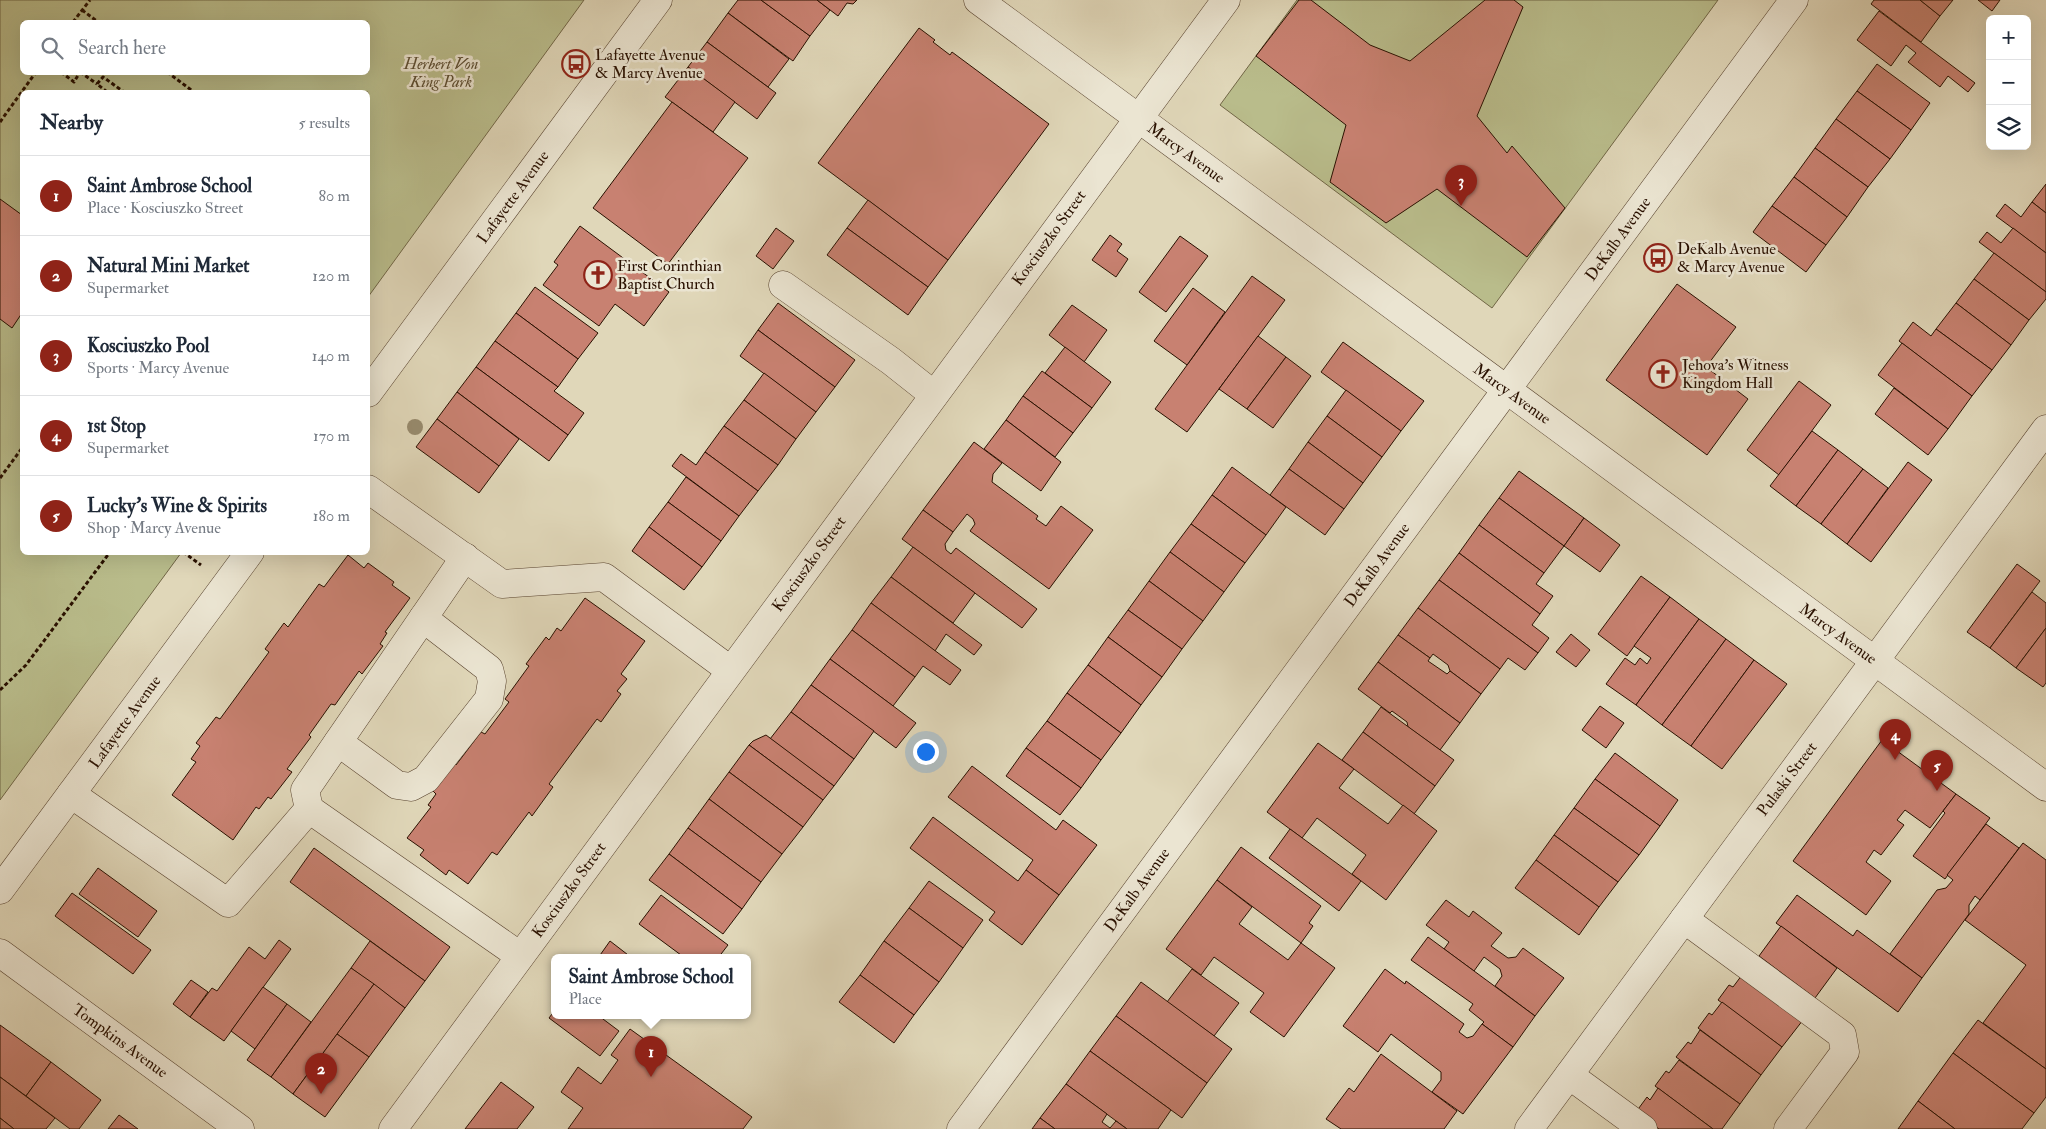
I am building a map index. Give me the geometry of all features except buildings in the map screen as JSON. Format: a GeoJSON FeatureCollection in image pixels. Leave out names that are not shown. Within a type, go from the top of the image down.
{"type":"FeatureCollection","features":[{"type":"Feature","properties":{"kind":"street","name":"Lafayette Avenue"},"geometry":{"type":"LineString","coordinates":[[370,390],[658,0]]}},
{"type":"Feature","properties":{"kind":"street","name":"Marcy Avenue"},"geometry":{"type":"LineString","coordinates":[[978,0],[2046,787]]}},
{"type":"Feature","properties":{"kind":"street","name":"Kosciuszko Street"},"geometry":{"type":"LineString","coordinates":[[393,1129],[1226,0]]}},
{"type":"Feature","properties":{"kind":"street","name":"DeKalb Avenue"},"geometry":{"type":"LineString","coordinates":[[961,1129],[1794,0]]}},
{"type":"Feature","properties":{"kind":"street"},"geometry":{"type":"LineString","coordinates":[[783,285],[891,361],[934,395]]}},
{"type":"Feature","properties":{"kind":"street","name":"Pulaski Street"},"geometry":{"type":"LineString","coordinates":[[1529,1129],[2046,429]]}},
{"type":"Feature","properties":{"kind":"street"},"geometry":{"type":"LineString","coordinates":[[370,490],[502,584],[604,577],[730,670]]}},
{"type":"Feature","properties":{"kind":"street","name":"Lafayette Avenue"},"geometry":{"type":"LineString","coordinates":[[0,890],[248,555]]}},
{"type":"Feature","properties":{"kind":"street"},"geometry":{"type":"LineString","coordinates":[[465,558],[305,790],[309,809],[520,956]]}},
{"type":"Feature","properties":{"kind":"street"},"geometry":{"type":"LineString","coordinates":[[338,742],[397,785],[411,787],[426,779],[489,700],[492,681],[489,669],[424,618]]}},
{"type":"Feature","properties":{"kind":"street"},"geometry":{"type":"LineString","coordinates":[[71,794],[228,903],[309,809]]}},
{"type":"Feature","properties":{"kind":"street"},"geometry":{"type":"LineString","coordinates":[[1684,919],[1842,1035],[1845,1052],[1788,1129]]}},
{"type":"Feature","properties":{"kind":"street","name":"Tompkins Avenue"},"geometry":{"type":"LineString","coordinates":[[0,953],[240,1129]]}},
{"type":"Feature","properties":{"kind":"street"},"geometry":{"type":"LineString","coordinates":[[1568,1075],[1643,1129]]}},
{"type":"Feature","properties":{"kind":"path"},"geometry":{"type":"LineString","coordinates":[[74,20],[90,0]]}},
{"type":"Feature","properties":{"kind":"path"},"geometry":{"type":"LineString","coordinates":[[82,10],[95,20]]}},
{"type":"Feature","properties":{"kind":"path"},"geometry":{"type":"LineString","coordinates":[[23,90],[34,75]]}},
{"type":"Feature","properties":{"kind":"path"},"geometry":{"type":"LineString","coordinates":[[65,75],[74,82],[78,75]]}},
{"type":"Feature","properties":{"kind":"path"},"geometry":{"type":"LineString","coordinates":[[84,75],[105,90]]}},
{"type":"Feature","properties":{"kind":"path"},"geometry":{"type":"LineString","coordinates":[[170,75],[188,90]]}},
{"type":"Feature","properties":{"kind":"path"},"geometry":{"type":"LineString","coordinates":[[97,84],[103,77],[121,90]]}},
{"type":"Feature","properties":{"kind":"path"},"geometry":{"type":"LineString","coordinates":[[0,122],[20,94]]}},
{"type":"Feature","properties":{"kind":"path"},"geometry":{"type":"LineString","coordinates":[[0,478],[20,451]]}},
{"type":"Feature","properties":{"kind":"path"},"geometry":{"type":"LineString","coordinates":[[0,690],[26,665],[108,555]]}},
{"type":"Feature","properties":{"kind":"green space","name":"Herbert Von King Park"},"geometry":{"type":"Polygon","coordinates":[[[0,0],[584,0],[370,294],[370,90],[20,90],[20,555],[180,555],[0,800],[0,0]]]}},
{"type":"Feature","properties":{"kind":"green space"},"geometry":{"type":"Polygon","coordinates":[[[1297,0],[1718,0],[1492,308],[1220,105],[1297,0]]]}},
{"type":"Feature","properties":{"kind":"place","name":"Lafayette Avenue & Marcy Avenue"},"geometry":{"type":"Point","coordinates":[576,64]}},
{"type":"Feature","properties":{"kind":"place","name":"Kosciuszko Pool"},"geometry":{"type":"Point","coordinates":[1461,206]}},
{"type":"Feature","properties":{"kind":"place","name":"DeKalb Avenue & Marcy Avenue"},"geometry":{"type":"Point","coordinates":[1658,258]}},
{"type":"Feature","properties":{"kind":"place","name":"First Corinthian Baptist Church"},"geometry":{"type":"Point","coordinates":[598,275]}},
{"type":"Feature","properties":{"kind":"place","name":"Jehova's Witness Kingdom Hall"},"geometry":{"type":"Point","coordinates":[1663,374]}},
{"type":"Feature","properties":{"kind":"place","name":"1st Stop"},"geometry":{"type":"Point","coordinates":[1895,760]}},
{"type":"Feature","properties":{"kind":"place","name":"Lucky's Wine & Spirits"},"geometry":{"type":"Point","coordinates":[1937,791]}},
{"type":"Feature","properties":{"kind":"place","name":"Saint Ambrose School"},"geometry":{"type":"Point","coordinates":[651,1077]}},
{"type":"Feature","properties":{"kind":"place","name":"Natural Mini Market"},"geometry":{"type":"Point","coordinates":[321,1094]}}]}
